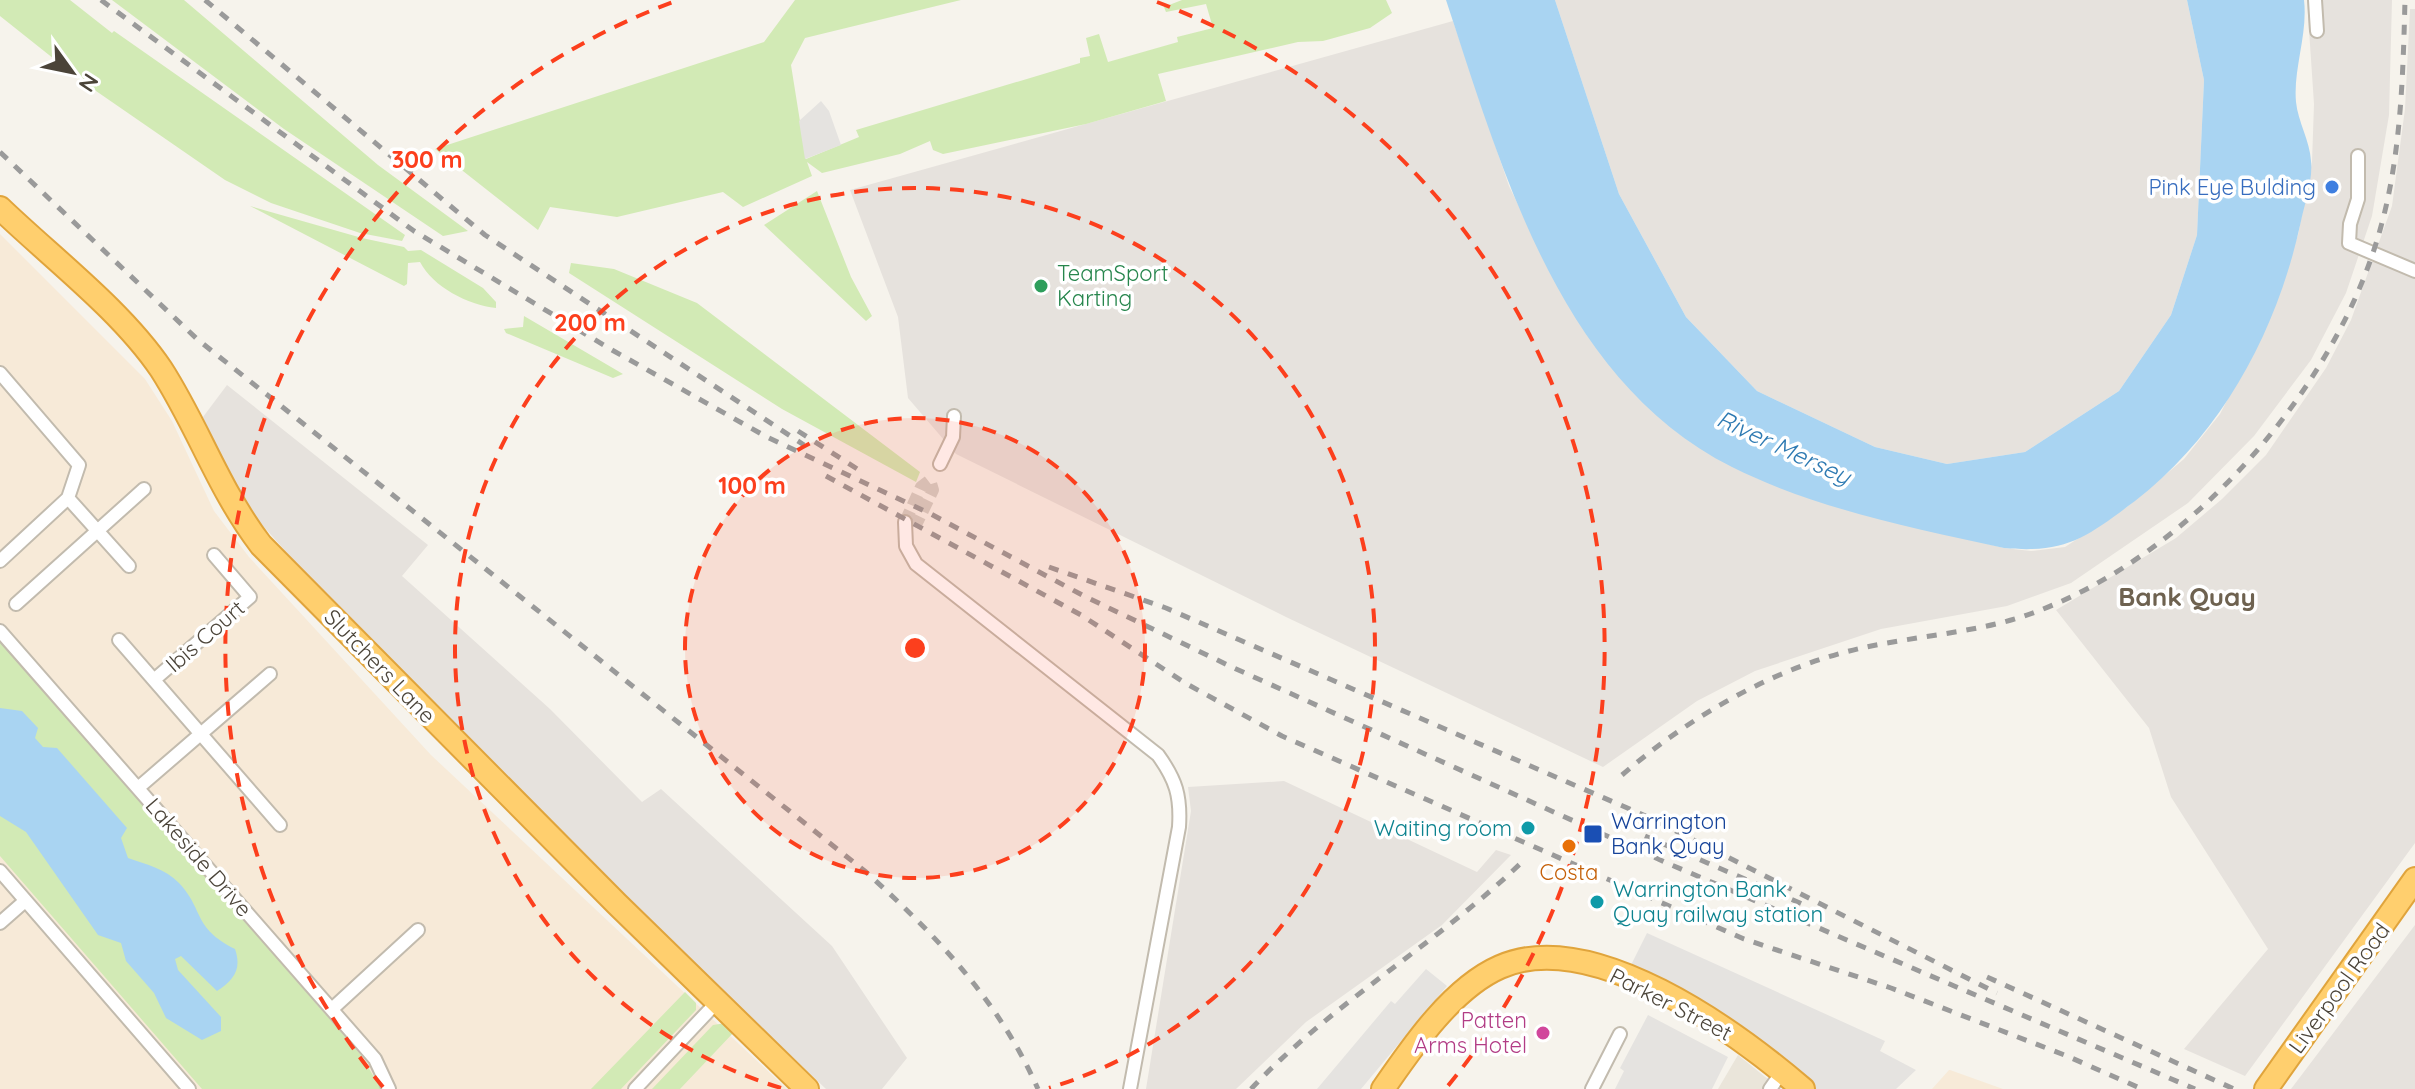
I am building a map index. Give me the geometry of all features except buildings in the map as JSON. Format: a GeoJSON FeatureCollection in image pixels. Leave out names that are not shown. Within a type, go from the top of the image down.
{"type":"FeatureCollection","features":[{"type":"Feature","properties":{"kind":"highway","name":"Slutchers Lane"},"geometry":{"type":"LineString","coordinates":[[0,208],[142,345],[174,391],[221,488],[261,545],[807,1089]]}},
{"type":"Feature","properties":{"kind":"highway","name":"Liverpool Road"},"geometry":{"type":"LineString","coordinates":[[2266,1089],[2413,879]]}},
{"type":"Feature","properties":{"kind":"highway","name":"Parker Street"},"geometry":{"type":"LineString","coordinates":[[1383,1089],[1444,1013],[1480,978],[1511,962],[1536,957],[1599,967],[1695,1011],[1757,1051],[1776,1080],[1803,1089]]}},
{"type":"Feature","properties":{"kind":"street"},"geometry":{"type":"LineString","coordinates":[[2315,0],[2317,31]]}},
{"type":"Feature","properties":{"kind":"street"},"geometry":{"type":"LineString","coordinates":[[2358,156],[2358,199],[2350,224],[2349,243],[2415,271]]}},
{"type":"Feature","properties":{"kind":"street"},"geometry":{"type":"LineString","coordinates":[[0,373],[79,465],[68,498],[0,561]]}},
{"type":"Feature","properties":{"kind":"street"},"geometry":{"type":"LineString","coordinates":[[940,464],[953,437],[954,416]]}},
{"type":"Feature","properties":{"kind":"street"},"geometry":{"type":"LineString","coordinates":[[16,604],[144,489]]}},
{"type":"Feature","properties":{"kind":"street"},"geometry":{"type":"LineString","coordinates":[[68,498],[129,566]]}},
{"type":"Feature","properties":{"kind":"street"},"geometry":{"type":"LineString","coordinates":[[909,528],[906,546],[916,564],[1158,755],[1176,780],[1181,803],[1179,827],[1130,1089]]}},
{"type":"Feature","properties":{"kind":"street","name":"Ibis Court"},"geometry":{"type":"LineString","coordinates":[[155,679],[250,597],[214,555]]}},
{"type":"Feature","properties":{"kind":"street","name":"Lakeside Drive"},"geometry":{"type":"LineString","coordinates":[[0,631],[375,1059],[389,1089]]}},
{"type":"Feature","properties":{"kind":"street","name":"Ibis Court"},"geometry":{"type":"LineString","coordinates":[[119,640],[280,825]]}},
{"type":"Feature","properties":{"kind":"street"},"geometry":{"type":"LineString","coordinates":[[138,788],[270,674]]}},
{"type":"Feature","properties":{"kind":"street"},"geometry":{"type":"LineString","coordinates":[[0,871],[189,1089]]}},
{"type":"Feature","properties":{"kind":"street"},"geometry":{"type":"LineString","coordinates":[[0,923],[25,901]]}},
{"type":"Feature","properties":{"kind":"street"},"geometry":{"type":"LineString","coordinates":[[332,1009],[418,930]]}},
{"type":"Feature","properties":{"kind":"street"},"geometry":{"type":"LineString","coordinates":[[635,1089],[717,1002]]}},
{"type":"Feature","properties":{"kind":"street"},"geometry":{"type":"LineString","coordinates":[[1592,1089],[1620,1034]]}},
{"type":"Feature","properties":{"kind":"shaded area"},"geometry":{"type":"Polygon","coordinates":[[[1555,0],[2187,0],[2204,80],[2197,235],[2171,315],[2119,391],[2025,452],[1947,464],[1875,447],[1757,391],[1686,317],[1619,194],[1555,0]]]}},
{"type":"Feature","properties":{"kind":"shaded area"},"geometry":{"type":"Polygon","coordinates":[[[2307,0],[2392,0],[2389,115],[2372,216],[2346,293],[2311,360],[2254,436],[2188,503],[2071,583],[2007,606],[1881,629],[1755,671],[1697,701],[1603,767],[1286,617],[956,454],[908,398],[898,317],[850,190],[1453,21],[1509,186],[1559,289],[1620,377],[1678,433],[1757,478],[1840,507],[2004,548],[2031,551],[2065,547],[2127,507],[2184,459],[2220,414],[2272,313],[2298,235],[2312,162],[2314,104],[2307,0]]]}},
{"type":"Feature","properties":{"kind":"shaded area"},"geometry":{"type":"Polygon","coordinates":[[[2410,9],[2415,9],[2415,843],[2245,1076],[2184,1049],[2268,949],[2171,797],[2149,728],[2056,610],[2176,538],[2222,499],[2266,455],[2326,368],[2351,320],[2392,206],[2405,109],[2410,9]]]}},
{"type":"Feature","properties":{"kind":"shaded area"},"geometry":{"type":"Polygon","coordinates":[[[821,101],[829,111],[841,145],[805,159],[799,121],[821,101]]]}},
{"type":"Feature","properties":{"kind":"shaded area"},"geometry":{"type":"Polygon","coordinates":[[[0,234],[145,379],[172,421],[214,511],[249,557],[431,755],[787,1089],[0,1089],[0,234]]]}},
{"type":"Feature","properties":{"kind":"shaded area"},"geometry":{"type":"Polygon","coordinates":[[[227,385],[428,545],[402,576],[550,709],[642,802],[661,789],[832,946],[907,1058],[882,1089],[826,1089],[596,869],[346,619],[231,490],[203,417],[227,385]]]}},
{"type":"Feature","properties":{"kind":"shaded area"},"geometry":{"type":"Polygon","coordinates":[[[1284,781],[1477,872],[1496,850],[1511,855],[1442,925],[1306,1022],[1236,1089],[1146,1089],[1191,811],[1188,787],[1284,781]]]}},
{"type":"Feature","properties":{"kind":"shaded area"},"geometry":{"type":"Polygon","coordinates":[[[2415,925],[2415,1089],[2291,1089],[2415,925]]]}},
{"type":"Feature","properties":{"kind":"shaded area"},"geometry":{"type":"Polygon","coordinates":[[[1647,933],[1885,1041],[1880,1051],[1916,1070],[1896,1089],[1809,1089],[1628,971],[1647,933]]]}},
{"type":"Feature","properties":{"kind":"shaded area"},"geometry":{"type":"Polygon","coordinates":[[[1426,969],[1447,986],[1361,1089],[1317,1089],[1391,1001],[1395,1004],[1426,969]]]}},
{"type":"Feature","properties":{"kind":"shaded area"},"geometry":{"type":"Polygon","coordinates":[[[1648,1015],[1728,1057],[1712,1089],[1615,1089],[1624,1071],[1620,1068],[1648,1015]]]}},
{"type":"Feature","properties":{"kind":"shaded area"},"geometry":{"type":"Polygon","coordinates":[[[1738,1055],[1780,1089],[1718,1089],[1738,1055]]]}},
{"type":"Feature","properties":{"kind":"shaded area"},"geometry":{"type":"Polygon","coordinates":[[[1950,1070],[2003,1089],[1932,1089],[1950,1070]]]}},
{"type":"Feature","properties":{"kind":"green space"},"geometry":{"type":"Polygon","coordinates":[[[0,0],[70,0],[112,33],[114,31],[405,235],[402,241],[360,233],[271,203],[225,180],[83,82],[0,16],[0,0]]]}},
{"type":"Feature","properties":{"kind":"green space"},"geometry":{"type":"Polygon","coordinates":[[[112,0],[184,0],[378,165],[468,231],[443,236],[284,129],[112,0]]]}},
{"type":"Feature","properties":{"kind":"green space"},"geometry":{"type":"Polygon","coordinates":[[[795,0],[961,0],[805,38],[791,65],[806,159],[859,137],[856,130],[1080,63],[1080,58],[1090,56],[1086,38],[1099,34],[1108,62],[1178,42],[1177,37],[1213,28],[1206,4],[1166,12],[1164,7],[1182,0],[1386,0],[1392,13],[1370,28],[1323,41],[1298,42],[1158,74],[1166,101],[1086,124],[943,154],[933,150],[930,141],[900,154],[822,173],[807,162],[812,176],[743,207],[723,192],[617,217],[550,207],[538,230],[435,149],[764,42],[795,0]]]}},
{"type":"Feature","properties":{"kind":"green space"},"geometry":{"type":"Polygon","coordinates":[[[817,191],[851,277],[872,316],[866,321],[764,225],[817,191]]]}},
{"type":"Feature","properties":{"kind":"green space"},"geometry":{"type":"Polygon","coordinates":[[[250,206],[404,247],[408,251],[421,250],[483,288],[496,302],[496,308],[474,303],[442,287],[420,262],[408,263],[407,284],[404,286],[250,206]]]}},
{"type":"Feature","properties":{"kind":"green space"},"geometry":{"type":"Polygon","coordinates":[[[571,263],[614,269],[697,303],[920,472],[916,482],[782,409],[569,273],[571,263]]]}},
{"type":"Feature","properties":{"kind":"green space"},"geometry":{"type":"Polygon","coordinates":[[[524,316],[623,374],[613,378],[506,333],[504,329],[523,327],[524,316]]]}},
{"type":"Feature","properties":{"kind":"green space"},"geometry":{"type":"Polygon","coordinates":[[[0,640],[361,1055],[381,1089],[202,1089],[0,856],[0,640]]]}},
{"type":"Feature","properties":{"kind":"green space"},"geometry":{"type":"Polygon","coordinates":[[[685,992],[696,1003],[696,1010],[621,1089],[591,1089],[685,992]]]}},
{"type":"Feature","properties":{"kind":"green space"},"geometry":{"type":"Polygon","coordinates":[[[726,1023],[735,1031],[680,1089],[652,1089],[713,1025],[726,1023]]]}},
{"type":"Feature","properties":{"kind":"water","name":"River Mersey"},"geometry":{"type":"Polygon","coordinates":[[[1446,0],[1555,0],[1619,194],[1686,317],[1757,391],[1875,447],[1947,464],[2025,452],[2119,391],[2171,315],[2197,235],[2204,80],[2187,0],[2304,0],[2296,102],[2310,154],[2311,176],[2278,301],[2242,376],[2195,444],[2135,501],[2075,540],[2044,548],[2004,548],[1865,516],[1797,495],[1732,467],[1672,429],[1622,381],[1580,326],[1545,264],[1515,199],[1446,0]]]}},
{"type":"Feature","properties":{"kind":"water"},"geometry":{"type":"Polygon","coordinates":[[[0,708],[22,711],[38,728],[35,738],[43,747],[57,748],[127,828],[121,838],[128,858],[174,878],[187,893],[205,926],[235,949],[238,962],[235,973],[217,991],[181,956],[175,959],[178,970],[221,1017],[221,1031],[202,1040],[166,1018],[154,993],[126,961],[121,943],[98,935],[26,832],[0,816],[0,708]]]}},
{"type":"Feature","properties":{"kind":"tunnel"},"geometry":{"type":"LineString","coordinates":[[905,522],[921,487],[930,480],[933,490],[915,527]]}},
{"type":"Feature","properties":{"kind":"railway"},"geometry":{"type":"LineString","coordinates":[[101,0],[414,231],[612,350],[765,436],[929,513],[1084,596],[1234,668],[1667,863],[2195,1089]]}},
{"type":"Feature","properties":{"kind":"railway"},"geometry":{"type":"LineString","coordinates":[[205,0],[485,235],[804,445]]}},
{"type":"Feature","properties":{"kind":"railway"},"geometry":{"type":"LineString","coordinates":[[1622,775],[1704,714],[1765,681],[1797,668],[1862,648],[2005,622],[2084,591],[2141,556],[2196,513],[2246,464],[2290,409],[2328,351],[2358,291],[2380,230],[2397,145],[2405,0]]}},
{"type":"Feature","properties":{"kind":"railway"},"geometry":{"type":"LineString","coordinates":[[0,152],[197,339],[866,872],[964,972],[1005,1027],[1038,1089]]}},
{"type":"Feature","properties":{"kind":"railway"},"geometry":{"type":"LineString","coordinates":[[798,431],[862,472]]}},
{"type":"Feature","properties":{"kind":"railway"},"geometry":{"type":"LineString","coordinates":[[826,476],[1081,615],[1185,683],[1282,736],[1744,939],[1891,988],[2067,1056],[2142,1089]]}},
{"type":"Feature","properties":{"kind":"railway"},"geometry":{"type":"LineString","coordinates":[[1049,567],[1166,608],[1648,817],[1997,993]]}},
{"type":"Feature","properties":{"kind":"railway"},"geometry":{"type":"LineString","coordinates":[[1645,836],[1807,906]]}},
{"type":"Feature","properties":{"kind":"railway"},"geometry":{"type":"LineString","coordinates":[[1251,1089],[1315,1029],[1520,864]]}},
{"type":"Feature","properties":{"kind":"railway"},"geometry":{"type":"LineString","coordinates":[[1987,977],[2234,1089]]}},
{"type":"Feature","properties":{"kind":"place","name":"Pink Eye Bulding"},"geometry":{"type":"Point","coordinates":[2332,187]}},
{"type":"Feature","properties":{"kind":"place","name":"TeamSport Karting"},"geometry":{"type":"Point","coordinates":[1041,286]}},
{"type":"Feature","properties":{"kind":"place","name":"Waiting room"},"geometry":{"type":"Point","coordinates":[1528,828]}},
{"type":"Feature","properties":{"kind":"place","name":"Warrington Bank Quay"},"geometry":{"type":"Point","coordinates":[1593,834]}},
{"type":"Feature","properties":{"kind":"place","name":"Costa"},"geometry":{"type":"Point","coordinates":[1569,846]}},
{"type":"Feature","properties":{"kind":"place","name":"Warrington Bank Quay railway station"},"geometry":{"type":"Point","coordinates":[1597,902]}},
{"type":"Feature","properties":{"kind":"place","name":"Patten Arms Hotel"},"geometry":{"type":"Point","coordinates":[1543,1033]}},
{"type":"Feature","properties":{"kind":"district","name":"Bank Quay"},"geometry":{"type":"Point","coordinates":[2187,596]}}]}
